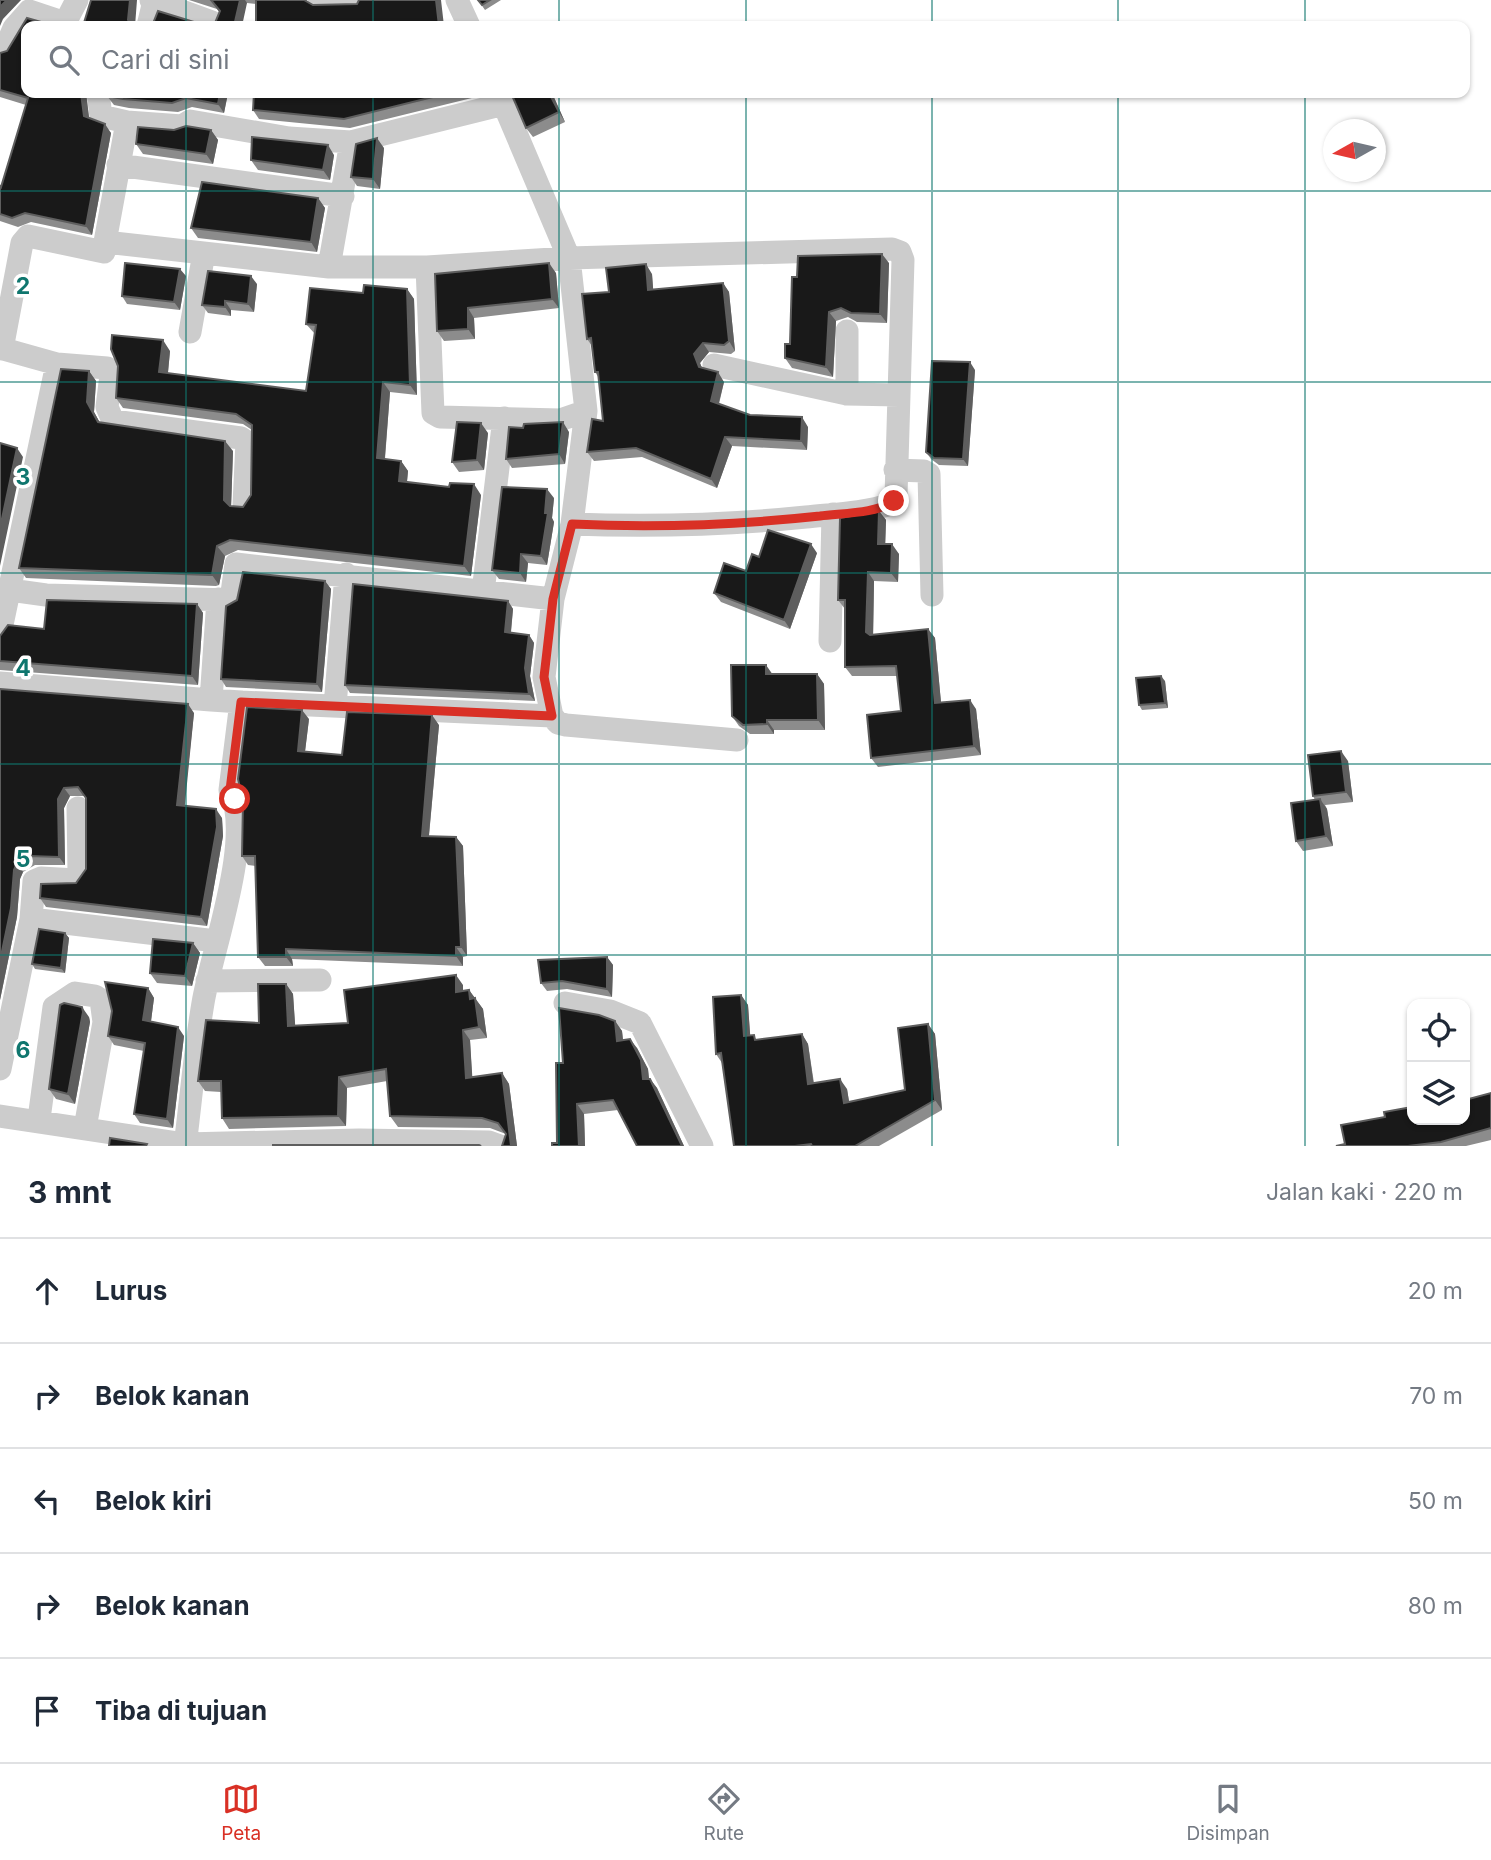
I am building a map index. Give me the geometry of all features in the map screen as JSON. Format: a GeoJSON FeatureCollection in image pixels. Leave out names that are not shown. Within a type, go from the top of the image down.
{"type":"FeatureCollection","features":[{"type":"Feature","properties":{"kind":"street"},"geometry":{"type":"LineString","coordinates":[[66,21],[77,0]]}},
{"type":"Feature","properties":{"kind":"street"},"geometry":{"type":"LineString","coordinates":[[319,0],[357,0]]}},
{"type":"Feature","properties":{"kind":"street"},"geometry":{"type":"LineString","coordinates":[[457,0],[467,21]]}},
{"type":"Feature","properties":{"kind":"street"},"geometry":{"type":"LineString","coordinates":[[149,21],[152,1],[209,21]]}},
{"type":"Feature","properties":{"kind":"street"},"geometry":{"type":"LineString","coordinates":[[10,52],[14,28],[29,11],[59,21]]}},
{"type":"Feature","properties":{"kind":"street"},"geometry":{"type":"LineString","coordinates":[[100,98],[102,116],[127,122],[182,126],[190,121],[289,138],[351,142],[502,98],[569,258],[586,411],[572,524],[553,599],[544,677],[552,716],[558,723],[566,725],[737,740]]}},
{"type":"Feature","properties":{"kind":"street"},"geometry":{"type":"LineString","coordinates":[[127,122],[104,252],[28,236],[25,238],[1,348],[57,364],[107,368],[111,375],[107,407],[113,421],[241,438],[247,442],[244,504]]}},
{"type":"Feature","properties":{"kind":"street"},"geometry":{"type":"LineString","coordinates":[[329,267],[351,142]]}},
{"type":"Feature","properties":{"kind":"street"},"geometry":{"type":"LineString","coordinates":[[118,165],[343,196]]}},
{"type":"Feature","properties":{"kind":"street"},"geometry":{"type":"LineString","coordinates":[[105,242],[138,248],[178,248],[329,267],[427,267],[569,258],[897,250],[903,260],[896,496],[891,503],[833,514],[729,525],[654,528],[572,524]]}},
{"type":"Feature","properties":{"kind":"street"},"geometry":{"type":"LineString","coordinates":[[190,332],[204,253]]}},
{"type":"Feature","properties":{"kind":"street"},"geometry":{"type":"LineString","coordinates":[[427,267],[433,413],[440,416],[560,420],[586,411]]}},
{"type":"Feature","properties":{"kind":"street"},"geometry":{"type":"LineString","coordinates":[[847,331],[847,394]]}},
{"type":"Feature","properties":{"kind":"street"},"geometry":{"type":"LineString","coordinates":[[0,632],[57,364]]}},
{"type":"Feature","properties":{"kind":"street"},"geometry":{"type":"LineString","coordinates":[[714,365],[847,394],[899,395]]}},
{"type":"Feature","properties":{"kind":"street"},"geometry":{"type":"LineString","coordinates":[[483,592],[504,418]]}},
{"type":"Feature","properties":{"kind":"street"},"geometry":{"type":"LineString","coordinates":[[895,470],[924,471],[929,474],[932,595]]}},
{"type":"Feature","properties":{"kind":"street"},"geometry":{"type":"LineString","coordinates":[[830,641],[833,514]]}},
{"type":"Feature","properties":{"kind":"street"},"geometry":{"type":"LineString","coordinates":[[10,590],[59,596],[231,600],[236,564],[346,574],[553,599]]}},
{"type":"Feature","properties":{"kind":"street"},"geometry":{"type":"LineString","coordinates":[[335,705],[346,574]]}},
{"type":"Feature","properties":{"kind":"street"},"geometry":{"type":"LineString","coordinates":[[211,700],[218,600]]}},
{"type":"Feature","properties":{"kind":"street"},"geometry":{"type":"LineString","coordinates":[[0,683],[241,702],[552,716]]}},
{"type":"Feature","properties":{"kind":"street"},"geometry":{"type":"LineString","coordinates":[[185,1145],[207,981],[229,900],[236,835],[235,799],[230,790],[241,702]]}},
{"type":"Feature","properties":{"kind":"street"},"geometry":{"type":"LineString","coordinates":[[0,1069],[31,919],[34,881],[41,878],[76,880],[79,873],[78,808]]}},
{"type":"Feature","properties":{"kind":"street"},"geometry":{"type":"LineString","coordinates":[[31,919],[216,941]]}},
{"type":"Feature","properties":{"kind":"street"},"geometry":{"type":"LineString","coordinates":[[207,981],[320,980]]}},
{"type":"Feature","properties":{"kind":"street"},"geometry":{"type":"LineString","coordinates":[[39,1119],[54,1007],[75,993],[95,996],[101,1000],[104,1022],[85,1128]]}},
{"type":"Feature","properties":{"kind":"street"},"geometry":{"type":"LineString","coordinates":[[565,1003],[610,1010],[640,1023],[702,1146]]}},
{"type":"Feature","properties":{"kind":"street"},"geometry":{"type":"LineString","coordinates":[[0,1116],[39,1119],[185,1145],[359,1140],[489,1142],[500,1146]]}},
{"type":"Feature","properties":{"kind":"building"},"geometry":{"type":"Polygon","coordinates":[[[91,0],[130,0],[129,21],[85,21],[91,0]]]}},
{"type":"Feature","properties":{"kind":"building"},"geometry":{"type":"Polygon","coordinates":[[[211,0],[240,0],[235,21],[216,21],[220,11],[211,0]]]}},
{"type":"Feature","properties":{"kind":"building"},"geometry":{"type":"Polygon","coordinates":[[[256,0],[304,0],[313,5],[357,4],[359,0],[436,0],[438,21],[256,21],[256,0]]]}},
{"type":"Feature","properties":{"kind":"building"},"geometry":{"type":"Polygon","coordinates":[[[158,11],[191,21],[154,21],[158,11]]]}},
{"type":"Feature","properties":{"kind":"building"},"geometry":{"type":"Polygon","coordinates":[[[21,28],[21,96],[0,90],[0,53],[7,51],[21,28]]]}},
{"type":"Feature","properties":{"kind":"building"},"geometry":{"type":"Polygon","coordinates":[[[28,98],[82,98],[84,116],[105,124],[86,226],[25,213],[12,218],[0,214],[1,187],[28,98]]]}},
{"type":"Feature","properties":{"kind":"building"},"geometry":{"type":"Polygon","coordinates":[[[118,98],[186,98],[172,103],[118,98]]]}},
{"type":"Feature","properties":{"kind":"building"},"geometry":{"type":"Polygon","coordinates":[[[186,98],[219,98],[218,104],[186,98]]]}},
{"type":"Feature","properties":{"kind":"building"},"geometry":{"type":"Polygon","coordinates":[[[254,98],[429,98],[344,119],[253,110],[254,98]]]}},
{"type":"Feature","properties":{"kind":"building"},"geometry":{"type":"Polygon","coordinates":[[[513,98],[552,98],[559,112],[526,128],[513,98]]]}},
{"type":"Feature","properties":{"kind":"building"},"geometry":{"type":"Polygon","coordinates":[[[186,126],[211,130],[206,154],[136,144],[138,127],[174,130],[186,126]]]}},
{"type":"Feature","properties":{"kind":"building"},"geometry":{"type":"Polygon","coordinates":[[[252,137],[328,145],[323,170],[251,160],[252,137]]]}},
{"type":"Feature","properties":{"kind":"building"},"geometry":{"type":"Polygon","coordinates":[[[377,138],[373,179],[351,177],[356,144],[377,138]]]}},
{"type":"Feature","properties":{"kind":"building"},"geometry":{"type":"Polygon","coordinates":[[[202,182],[318,198],[311,242],[191,228],[202,182]]]}},
{"type":"Feature","properties":{"kind":"building"},"geometry":{"type":"Polygon","coordinates":[[[882,254],[880,314],[851,313],[841,308],[829,312],[826,367],[785,358],[785,344],[790,344],[792,277],[797,277],[798,256],[882,254]]]}},
{"type":"Feature","properties":{"kind":"building"},"geometry":{"type":"Polygon","coordinates":[[[125,263],[180,269],[174,302],[122,296],[125,263]]]}},
{"type":"Feature","properties":{"kind":"building"},"geometry":{"type":"Polygon","coordinates":[[[549,263],[552,299],[468,308],[468,329],[437,331],[435,274],[549,263]]]}},
{"type":"Feature","properties":{"kind":"building"},"geometry":{"type":"Polygon","coordinates":[[[646,264],[648,290],[723,283],[729,341],[724,345],[703,343],[694,354],[699,367],[718,372],[711,401],[750,415],[802,417],[801,441],[725,437],[711,479],[636,448],[587,452],[592,419],[603,421],[598,372],[595,372],[591,338],[587,339],[582,294],[609,292],[606,268],[646,264]]]}},
{"type":"Feature","properties":{"kind":"building"},"geometry":{"type":"Polygon","coordinates":[[[208,271],[251,276],[248,304],[225,301],[225,307],[202,305],[208,271]]]}},
{"type":"Feature","properties":{"kind":"building"},"geometry":{"type":"Polygon","coordinates":[[[364,285],[407,289],[410,385],[383,382],[377,458],[401,461],[399,481],[449,487],[450,483],[474,484],[464,566],[230,540],[217,546],[212,575],[19,568],[61,369],[89,371],[87,402],[98,422],[225,441],[224,500],[230,506],[243,507],[251,495],[252,425],[236,414],[116,398],[118,366],[111,349],[112,335],[163,340],[159,372],[306,391],[316,325],[306,324],[310,288],[363,293],[364,285]]]}},
{"type":"Feature","properties":{"kind":"building"},"geometry":{"type":"Polygon","coordinates":[[[932,361],[970,362],[963,459],[934,458],[926,452],[932,361]]]}},
{"type":"Feature","properties":{"kind":"building"},"geometry":{"type":"Polygon","coordinates":[[[457,422],[481,423],[477,460],[452,462],[457,422]]]}},
{"type":"Feature","properties":{"kind":"building"},"geometry":{"type":"Polygon","coordinates":[[[563,422],[559,454],[506,459],[509,427],[523,428],[524,424],[563,422]]]}},
{"type":"Feature","properties":{"kind":"building"},"geometry":{"type":"Polygon","coordinates":[[[0,443],[17,448],[0,528],[0,443]]]}},
{"type":"Feature","properties":{"kind":"building"},"geometry":{"type":"Polygon","coordinates":[[[502,487],[547,489],[545,513],[548,513],[541,556],[521,554],[520,573],[492,570],[502,487]]]}},
{"type":"Feature","properties":{"kind":"building"},"geometry":{"type":"Polygon","coordinates":[[[879,511],[878,544],[892,544],[891,573],[868,572],[866,632],[870,635],[928,629],[935,703],[970,700],[974,746],[871,758],[867,715],[901,711],[896,666],[845,667],[845,600],[838,600],[840,518],[879,511]]]}},
{"type":"Feature","properties":{"kind":"building"},"geometry":{"type":"Polygon","coordinates":[[[768,530],[811,544],[784,620],[714,593],[724,563],[746,571],[752,554],[759,557],[768,530]]]}},
{"type":"Feature","properties":{"kind":"building"},"geometry":{"type":"Polygon","coordinates":[[[243,572],[325,581],[317,684],[221,679],[226,606],[237,600],[243,572]]]}},
{"type":"Feature","properties":{"kind":"building"},"geometry":{"type":"Polygon","coordinates":[[[353,584],[508,601],[505,632],[529,635],[525,668],[529,694],[345,685],[353,584]]]}},
{"type":"Feature","properties":{"kind":"building"},"geometry":{"type":"Polygon","coordinates":[[[47,600],[197,604],[192,676],[0,661],[0,636],[8,625],[44,629],[47,600]]]}},
{"type":"Feature","properties":{"kind":"building"},"geometry":{"type":"Polygon","coordinates":[[[731,665],[766,665],[766,674],[817,674],[818,720],[767,720],[767,724],[743,725],[732,716],[731,665]]]}},
{"type":"Feature","properties":{"kind":"building"},"geometry":{"type":"Polygon","coordinates":[[[1161,676],[1165,703],[1139,705],[1136,678],[1161,676]]]}},
{"type":"Feature","properties":{"kind":"building"},"geometry":{"type":"Polygon","coordinates":[[[0,689],[188,704],[177,805],[216,809],[217,827],[201,917],[40,898],[41,884],[76,883],[86,869],[86,798],[78,787],[64,788],[58,799],[59,857],[29,856],[17,863],[0,961],[0,689]]]}},
{"type":"Feature","properties":{"kind":"building"},"geometry":{"type":"Polygon","coordinates":[[[247,707],[302,710],[298,751],[342,755],[347,712],[432,715],[422,836],[456,837],[461,947],[456,947],[456,956],[286,949],[286,957],[258,957],[255,856],[242,856],[243,801],[238,779],[247,707]]]}},
{"type":"Feature","properties":{"kind":"building"},"geometry":{"type":"Polygon","coordinates":[[[1341,751],[1346,792],[1313,796],[1308,755],[1341,751]]]}},
{"type":"Feature","properties":{"kind":"building"},"geometry":{"type":"Polygon","coordinates":[[[1320,799],[1326,836],[1296,841],[1291,803],[1320,799]]]}},
{"type":"Feature","properties":{"kind":"building"},"geometry":{"type":"Polygon","coordinates":[[[39,929],[65,933],[61,968],[32,964],[39,929]]]}},
{"type":"Feature","properties":{"kind":"building"},"geometry":{"type":"Polygon","coordinates":[[[153,939],[193,943],[185,976],[150,973],[153,939]]]}},
{"type":"Feature","properties":{"kind":"building"},"geometry":{"type":"Polygon","coordinates":[[[607,957],[607,989],[562,981],[541,983],[538,960],[607,957]]]}},
{"type":"Feature","properties":{"kind":"building"},"geometry":{"type":"Polygon","coordinates":[[[456,975],[456,992],[469,990],[470,999],[475,998],[479,1027],[463,1030],[466,1078],[502,1073],[511,1146],[502,1146],[506,1134],[498,1123],[482,1118],[390,1116],[386,1069],[339,1077],[338,1116],[222,1118],[221,1081],[198,1081],[206,1020],[259,1023],[258,984],[286,984],[288,1026],[348,1023],[344,990],[456,975]]]}},
{"type":"Feature","properties":{"kind":"building"},"geometry":{"type":"Polygon","coordinates":[[[105,982],[148,988],[143,1020],[178,1027],[167,1119],[134,1114],[145,1043],[108,1036],[112,1011],[105,982]]]}},
{"type":"Feature","properties":{"kind":"building"},"geometry":{"type":"Polygon","coordinates":[[[741,995],[744,1036],[754,1035],[755,1040],[802,1034],[808,1084],[840,1079],[844,1103],[905,1090],[898,1028],[928,1024],[935,1100],[855,1146],[734,1146],[721,1053],[716,1054],[713,997],[741,995]]]}},
{"type":"Feature","properties":{"kind":"building"},"geometry":{"type":"Polygon","coordinates":[[[64,1003],[82,1007],[83,1012],[68,1094],[49,1089],[60,1005],[64,1003]]]}},
{"type":"Feature","properties":{"kind":"building"},"geometry":{"type":"Polygon","coordinates":[[[559,1008],[599,1015],[615,1021],[617,1041],[630,1039],[641,1060],[643,1079],[650,1079],[682,1146],[637,1146],[613,1100],[577,1104],[579,1146],[552,1146],[552,1143],[557,1143],[556,1063],[563,1063],[559,1008]]]}},
{"type":"Feature","properties":{"kind":"building"},"geometry":{"type":"Polygon","coordinates":[[[1491,1093],[1491,1128],[1441,1142],[1408,1146],[1336,1146],[1345,1144],[1341,1125],[1385,1117],[1384,1112],[1407,1108],[1407,1125],[1470,1125],[1470,1099],[1491,1093]]]}},
{"type":"Feature","properties":{"kind":"building"},"geometry":{"type":"Polygon","coordinates":[[[110,1138],[147,1144],[109,1146],[110,1138]]]}},
{"type":"Feature","properties":{"kind":"building"},"geometry":{"type":"Polygon","coordinates":[[[479,1145],[481,1146],[273,1146],[479,1145]]]}},
{"type":"Feature","properties":{"kind":"route"},"geometry":{"type":"LineString","coordinates":[[235,799],[230,790],[241,702],[552,716],[544,677],[553,599],[572,524],[654,528],[729,525],[833,514],[885,506],[894,501]]}}]}
